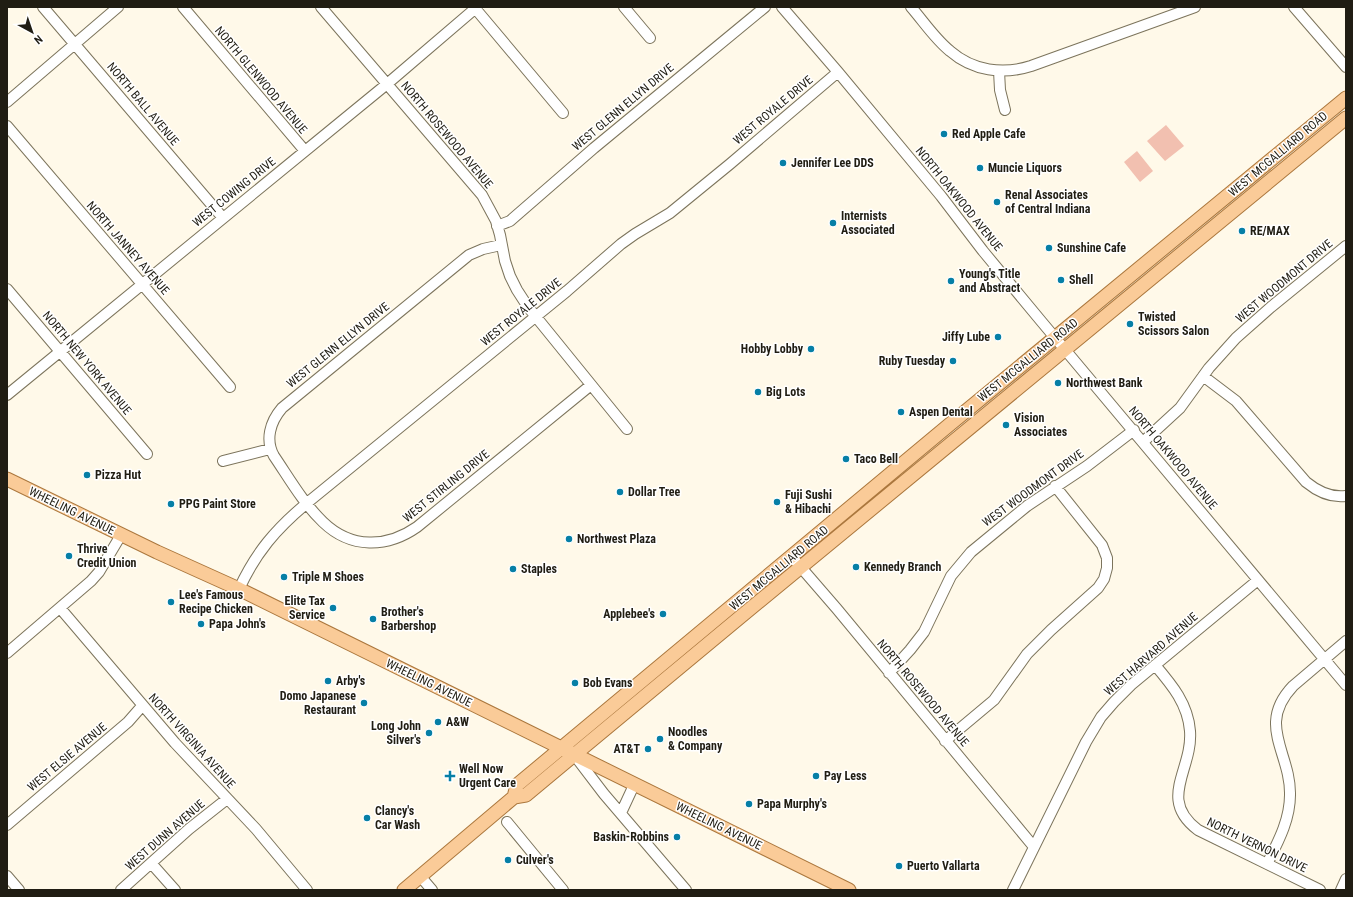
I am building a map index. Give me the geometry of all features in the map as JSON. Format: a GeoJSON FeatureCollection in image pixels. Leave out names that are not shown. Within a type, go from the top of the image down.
{"type":"FeatureCollection","features":[{"type":"Feature","properties":{"kind":"main road","name":"WEST MCGALLIARD ROAD"},"geometry":{"type":"LineString","coordinates":[[514,797],[517,785],[561,748],[949,425],[1346,98]]}},
{"type":"Feature","properties":{"kind":"main road","name":"WEST MCGALLIARD ROAD"},"geometry":{"type":"LineString","coordinates":[[404,890],[514,797],[526,795],[1064,349],[1346,118]]}},
{"type":"Feature","properties":{"kind":"main road","name":"WHEELING AVENUE"},"geometry":{"type":"LineString","coordinates":[[7,479],[121,535],[239,589],[849,890]]}},
{"type":"Feature","properties":{"kind":"street","name":"NORTH BALL AVENUE"},"geometry":{"type":"LineString","coordinates":[[43,7],[223,218]]}},
{"type":"Feature","properties":{"kind":"street"},"geometry":{"type":"LineString","coordinates":[[7,102],[118,7]]}},
{"type":"Feature","properties":{"kind":"street","name":"NORTH GLENWOOD AVENUE"},"geometry":{"type":"LineString","coordinates":[[182,7],[305,151]]}},
{"type":"Feature","properties":{"kind":"street","name":"NORTH ROSEWOOD AVENUE"},"geometry":{"type":"LineString","coordinates":[[321,7],[482,195],[497,226],[505,261],[517,290],[528,307],[627,429]]}},
{"type":"Feature","properties":{"kind":"street"},"geometry":{"type":"LineString","coordinates":[[624,7],[650,38]]}},
{"type":"Feature","properties":{"kind":"street","name":"WEST GLENN ELLYN DRIVE"},"geometry":{"type":"LineString","coordinates":[[497,226],[510,221],[594,148],[765,7]]}},
{"type":"Feature","properties":{"kind":"street","name":"NORTH OAKWOOD AVENUE"},"geometry":{"type":"LineString","coordinates":[[782,7],[941,196],[983,251],[1064,349],[1134,430],[1346,685]]}},
{"type":"Feature","properties":{"kind":"street"},"geometry":{"type":"LineString","coordinates":[[916,9],[944,45],[956,56],[974,66],[999,71],[1014,70],[1031,66],[1195,7]]}},
{"type":"Feature","properties":{"kind":"street"},"geometry":{"type":"LineString","coordinates":[[475,8],[563,113]]}},
{"type":"Feature","properties":{"kind":"street","name":"WEST COWING DRIVE"},"geometry":{"type":"LineString","coordinates":[[7,395],[387,84],[475,8]]}},
{"type":"Feature","properties":{"kind":"street"},"geometry":{"type":"LineString","coordinates":[[1299,9],[1346,67]]}},
{"type":"Feature","properties":{"kind":"street"},"geometry":{"type":"LineString","coordinates":[[999,71],[1000,90],[1005,110]]}},
{"type":"Feature","properties":{"kind":"street","name":"WEST ROYALE DRIVE"},"geometry":{"type":"LineString","coordinates":[[239,589],[265,543],[306,503],[626,241],[670,213],[838,72]]}},
{"type":"Feature","properties":{"kind":"street","name":"NORTH JANNEY AVENUE"},"geometry":{"type":"LineString","coordinates":[[7,126],[230,388]]}},
{"type":"Feature","properties":{"kind":"street","name":"WEST GLENN ELLYN DRIVE"},"geometry":{"type":"LineString","coordinates":[[270,449],[269,434],[272,424],[277,414],[287,403],[469,255],[483,249],[501,245]]}},
{"type":"Feature","properties":{"kind":"street","name":"WEST WOODMONT DRIVE"},"geometry":{"type":"LineString","coordinates":[[1144,442],[1180,408],[1209,368],[1236,338],[1271,307],[1346,246]]}},
{"type":"Feature","properties":{"kind":"street","name":"NORTH NEW YORK AVENUE"},"geometry":{"type":"LineString","coordinates":[[7,289],[147,454]]}},
{"type":"Feature","properties":{"kind":"street"},"geometry":{"type":"LineString","coordinates":[[1203,376],[1236,401],[1306,482],[1319,491],[1327,494],[1346,496]]}},
{"type":"Feature","properties":{"kind":"street","name":"WEST STIRLING DRIVE"},"geometry":{"type":"LineString","coordinates":[[306,503],[332,530],[351,539],[371,543],[389,541],[401,537],[418,527],[591,384]]}},
{"type":"Feature","properties":{"kind":"street","name":"WEST WOODMONT DRIVE"},"geometry":{"type":"LineString","coordinates":[[889,673],[924,632],[951,576],[970,552],[1026,506],[1101,455],[1134,430]]}},
{"type":"Feature","properties":{"kind":"street"},"geometry":{"type":"LineString","coordinates":[[223,461],[270,449],[306,503]]}},
{"type":"Feature","properties":{"kind":"street"},"geometry":{"type":"LineString","coordinates":[[946,741],[994,700],[1027,654],[1051,630],[1098,588],[1104,579],[1107,568],[1107,558],[1102,546],[1055,486]]}},
{"type":"Feature","properties":{"kind":"street"},"geometry":{"type":"LineString","coordinates":[[7,653],[60,608],[99,572],[121,535]]}},
{"type":"Feature","properties":{"kind":"street","name":"NORTH ROSEWOOD AVENUE"},"geometry":{"type":"LineString","coordinates":[[792,557],[1034,847]]}},
{"type":"Feature","properties":{"kind":"street","name":"WEST HARVARD AVENUE"},"geometry":{"type":"LineString","coordinates":[[1013,890],[1094,728],[1114,702],[1155,664],[1258,580]]}},
{"type":"Feature","properties":{"kind":"street","name":"NORTH VIRGINIA AVENUE"},"geometry":{"type":"LineString","coordinates":[[60,608],[142,706],[256,829],[308,890]]}},
{"type":"Feature","properties":{"kind":"street"},"geometry":{"type":"LineString","coordinates":[[1267,864],[1286,822],[1290,797],[1290,780],[1277,735],[1277,714],[1287,692],[1346,641]]}},
{"type":"Feature","properties":{"kind":"street","name":"NORTH VERNON DRIVE"},"geometry":{"type":"LineString","coordinates":[[1155,664],[1179,694],[1188,719],[1190,731],[1188,757],[1178,785],[1178,802],[1183,815],[1198,830],[1320,890]]}},
{"type":"Feature","properties":{"kind":"street","name":"WEST ELSIE AVENUE"},"geometry":{"type":"LineString","coordinates":[[7,825],[128,722],[142,706]]}},
{"type":"Feature","properties":{"kind":"street"},"geometry":{"type":"LineString","coordinates":[[574,755],[604,794],[686,890]]}},
{"type":"Feature","properties":{"kind":"street"},"geometry":{"type":"LineString","coordinates":[[621,813],[634,785]]}},
{"type":"Feature","properties":{"kind":"street","name":"WEST DUNN AVENUE"},"geometry":{"type":"LineString","coordinates":[[121,890],[189,829],[227,799]]}},
{"type":"Feature","properties":{"kind":"street"},"geometry":{"type":"LineString","coordinates":[[506,822],[563,890]]}},
{"type":"Feature","properties":{"kind":"street"},"geometry":{"type":"LineString","coordinates":[[151,863],[175,890]]}},
{"type":"Feature","properties":{"kind":"street"},"geometry":{"type":"LineString","coordinates":[[7,876],[19,890]]}},
{"type":"Feature","properties":{"kind":"street"},"geometry":{"type":"LineString","coordinates":[[420,876],[432,890]]}},
{"type":"Feature","properties":{"kind":"street"},"geometry":{"type":"LineString","coordinates":[[1341,890],[1346,880]]}},
{"type":"Feature","properties":{"kind":"shaded area"},"geometry":{"type":"Polygon","coordinates":[[[1166,125],[1184,146],[1165,161],[1147,141],[1166,125]]]}},
{"type":"Feature","properties":{"kind":"shaded area"},"geometry":{"type":"Polygon","coordinates":[[[1137,151],[1153,171],[1140,182],[1124,162],[1137,151]]]}},
{"type":"Feature","properties":{"kind":"place","name":"Red Apple Cafe"},"geometry":{"type":"Point","coordinates":[944,134]}},
{"type":"Feature","properties":{"kind":"place","name":"Jennifer Lee DDS"},"geometry":{"type":"Point","coordinates":[783,163]}},
{"type":"Feature","properties":{"kind":"place","name":"Muncie Liquors"},"geometry":{"type":"Point","coordinates":[980,168]}},
{"type":"Feature","properties":{"kind":"place","name":"Renal Associates of Central Indiana"},"geometry":{"type":"Point","coordinates":[997,202]}},
{"type":"Feature","properties":{"kind":"place","name":"Internists Associated"},"geometry":{"type":"Point","coordinates":[833,223]}},
{"type":"Feature","properties":{"kind":"place","name":"RE/MAX"},"geometry":{"type":"Point","coordinates":[1242,231]}},
{"type":"Feature","properties":{"kind":"place","name":"Sunshine Cafe"},"geometry":{"type":"Point","coordinates":[1049,248]}},
{"type":"Feature","properties":{"kind":"place","name":"Shell"},"geometry":{"type":"Point","coordinates":[1061,280]}},
{"type":"Feature","properties":{"kind":"place","name":"Young's Title and Abstract"},"geometry":{"type":"Point","coordinates":[951,281]}},
{"type":"Feature","properties":{"kind":"place","name":"Twisted Scissors Salon"},"geometry":{"type":"Point","coordinates":[1130,324]}},
{"type":"Feature","properties":{"kind":"place","name":"Jiffy Lube"},"geometry":{"type":"Point","coordinates":[998,337]}},
{"type":"Feature","properties":{"kind":"place","name":"Hobby Lobby"},"geometry":{"type":"Point","coordinates":[811,349]}},
{"type":"Feature","properties":{"kind":"place","name":"Ruby Tuesday"},"geometry":{"type":"Point","coordinates":[953,361]}},
{"type":"Feature","properties":{"kind":"place","name":"Northwest Bank"},"geometry":{"type":"Point","coordinates":[1058,383]}},
{"type":"Feature","properties":{"kind":"place","name":"Big Lots"},"geometry":{"type":"Point","coordinates":[758,392]}},
{"type":"Feature","properties":{"kind":"place","name":"Aspen Dental"},"geometry":{"type":"Point","coordinates":[901,412]}},
{"type":"Feature","properties":{"kind":"place","name":"Vision Associates"},"geometry":{"type":"Point","coordinates":[1006,425]}},
{"type":"Feature","properties":{"kind":"place","name":"Taco Bell"},"geometry":{"type":"Point","coordinates":[846,459]}},
{"type":"Feature","properties":{"kind":"place","name":"Pizza Hut"},"geometry":{"type":"Point","coordinates":[87,475]}},
{"type":"Feature","properties":{"kind":"place","name":"Dollar Tree"},"geometry":{"type":"Point","coordinates":[620,492]}},
{"type":"Feature","properties":{"kind":"place","name":"Fuji Sushi & Hibachi"},"geometry":{"type":"Point","coordinates":[777,502]}},
{"type":"Feature","properties":{"kind":"place","name":"PPG Paint Store"},"geometry":{"type":"Point","coordinates":[171,504]}},
{"type":"Feature","properties":{"kind":"place","name":"Northwest Plaza"},"geometry":{"type":"Point","coordinates":[569,539]}},
{"type":"Feature","properties":{"kind":"place","name":"Thrive Credit Union"},"geometry":{"type":"Point","coordinates":[69,556]}},
{"type":"Feature","properties":{"kind":"place","name":"Kennedy Branch"},"geometry":{"type":"Point","coordinates":[856,567]}},
{"type":"Feature","properties":{"kind":"place","name":"Staples"},"geometry":{"type":"Point","coordinates":[513,569]}},
{"type":"Feature","properties":{"kind":"place","name":"Triple M Shoes"},"geometry":{"type":"Point","coordinates":[284,577]}},
{"type":"Feature","properties":{"kind":"place","name":"Lee's Famous Recipe Chicken"},"geometry":{"type":"Point","coordinates":[171,602]}},
{"type":"Feature","properties":{"kind":"place","name":"Elite Tax Service"},"geometry":{"type":"Point","coordinates":[333,608]}},
{"type":"Feature","properties":{"kind":"place","name":"Applebee's"},"geometry":{"type":"Point","coordinates":[663,614]}},
{"type":"Feature","properties":{"kind":"place","name":"Brother's Barbershop"},"geometry":{"type":"Point","coordinates":[373,619]}},
{"type":"Feature","properties":{"kind":"place","name":"Papa John's"},"geometry":{"type":"Point","coordinates":[201,624]}},
{"type":"Feature","properties":{"kind":"place","name":"Arby's"},"geometry":{"type":"Point","coordinates":[328,681]}},
{"type":"Feature","properties":{"kind":"place","name":"Bob Evans"},"geometry":{"type":"Point","coordinates":[575,683]}},
{"type":"Feature","properties":{"kind":"place","name":"Domo Japanese Restaurant"},"geometry":{"type":"Point","coordinates":[364,703]}},
{"type":"Feature","properties":{"kind":"place","name":"A&W"},"geometry":{"type":"Point","coordinates":[438,722]}},
{"type":"Feature","properties":{"kind":"place","name":"Long John Silver's"},"geometry":{"type":"Point","coordinates":[429,733]}},
{"type":"Feature","properties":{"kind":"place","name":"Noodles & Company"},"geometry":{"type":"Point","coordinates":[660,739]}},
{"type":"Feature","properties":{"kind":"place","name":"AT&T"},"geometry":{"type":"Point","coordinates":[648,749]}},
{"type":"Feature","properties":{"kind":"place","name":"Well Now Urgent Care"},"geometry":{"type":"Point","coordinates":[450,776]}},
{"type":"Feature","properties":{"kind":"place","name":"Pay Less"},"geometry":{"type":"Point","coordinates":[816,776]}},
{"type":"Feature","properties":{"kind":"place","name":"Papa Murphy's"},"geometry":{"type":"Point","coordinates":[749,804]}},
{"type":"Feature","properties":{"kind":"place","name":"Clancy's Car Wash"},"geometry":{"type":"Point","coordinates":[367,818]}},
{"type":"Feature","properties":{"kind":"place","name":"Baskin-Robbins"},"geometry":{"type":"Point","coordinates":[677,837]}},
{"type":"Feature","properties":{"kind":"place","name":"Culver's"},"geometry":{"type":"Point","coordinates":[508,860]}},
{"type":"Feature","properties":{"kind":"place","name":"Puerto Vallarta"},"geometry":{"type":"Point","coordinates":[899,866]}}]}
